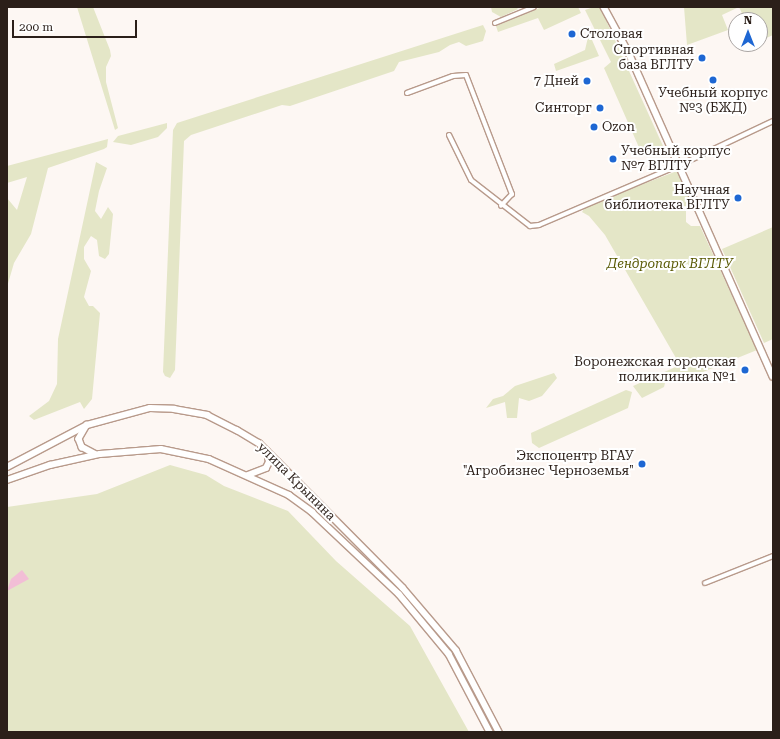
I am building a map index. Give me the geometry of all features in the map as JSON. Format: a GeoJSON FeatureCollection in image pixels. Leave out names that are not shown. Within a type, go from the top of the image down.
{"type":"FeatureCollection","features":[{"type":"Feature","properties":{"kind":"main road"},"geometry":{"type":"LineString","coordinates":[[604,7],[629,53],[773,376]]}},
{"type":"Feature","properties":{"kind":"main road","name":"улица Крынина"},"geometry":{"type":"LineString","coordinates":[[7,467],[87,425],[127,412],[150,408],[174,409],[207,415],[253,440],[267,451],[402,588],[456,650],[499,732]]}},
{"type":"Feature","properties":{"kind":"main road"},"geometry":{"type":"LineString","coordinates":[[87,425],[79,438],[82,447],[96,455]]}},
{"type":"Feature","properties":{"kind":"main road","name":"улица Крынина"},"geometry":{"type":"LineString","coordinates":[[7,480],[50,465],[96,455],[161,449],[209,459],[288,495],[312,512],[399,594],[449,654],[490,732]]}},
{"type":"Feature","properties":{"kind":"main road"},"geometry":{"type":"LineString","coordinates":[[247,475],[266,468],[269,462],[267,451]]}},
{"type":"Feature","properties":{"kind":"street"},"geometry":{"type":"LineString","coordinates":[[495,23],[534,7]]}},
{"type":"Feature","properties":{"kind":"street"},"geometry":{"type":"LineString","coordinates":[[407,93],[453,76],[466,75],[512,194],[501,206]]}},
{"type":"Feature","properties":{"kind":"street"},"geometry":{"type":"LineString","coordinates":[[449,135],[471,180],[521,222],[530,226],[539,225],[680,165],[773,121]]}},
{"type":"Feature","properties":{"kind":"street"},"geometry":{"type":"LineString","coordinates":[[705,583],[773,556]]}},
{"type":"Feature","properties":{"kind":"green space"},"geometry":{"type":"Polygon","coordinates":[[[77,7],[93,7],[110,50],[111,56],[106,67],[106,82],[118,128],[115,130],[77,7]]]}},
{"type":"Feature","properties":{"kind":"green space"},"geometry":{"type":"Polygon","coordinates":[[[491,7],[516,7],[518,9],[501,17],[492,12],[491,7]]]}},
{"type":"Feature","properties":{"kind":"green space"},"geometry":{"type":"Polygon","coordinates":[[[542,7],[578,7],[581,13],[544,30],[538,18],[498,32],[496,26],[542,7]]]}},
{"type":"Feature","properties":{"kind":"green space"},"geometry":{"type":"Polygon","coordinates":[[[600,7],[663,146],[652,153],[641,152],[604,68],[611,62],[585,10],[600,7]]]}},
{"type":"Feature","properties":{"kind":"green space"},"geometry":{"type":"Polygon","coordinates":[[[684,7],[739,7],[722,15],[728,30],[687,45],[684,7]]]}},
{"type":"Feature","properties":{"kind":"green space"},"geometry":{"type":"Polygon","coordinates":[[[739,7],[773,7],[773,35],[768,37],[768,12],[741,12],[739,7]]]}},
{"type":"Feature","properties":{"kind":"green space"},"geometry":{"type":"Polygon","coordinates":[[[483,25],[486,31],[483,41],[466,46],[459,42],[450,45],[439,52],[399,62],[394,71],[290,106],[282,105],[191,135],[184,141],[175,370],[170,378],[165,376],[163,372],[173,130],[177,123],[483,25]]]}},
{"type":"Feature","properties":{"kind":"green space"},"geometry":{"type":"Polygon","coordinates":[[[589,33],[599,56],[556,71],[554,64],[585,50],[589,33]]]}},
{"type":"Feature","properties":{"kind":"green space"},"geometry":{"type":"Polygon","coordinates":[[[167,123],[167,128],[158,137],[131,145],[113,142],[118,136],[167,123]]]}},
{"type":"Feature","properties":{"kind":"green space"},"geometry":{"type":"Polygon","coordinates":[[[108,139],[107,147],[104,149],[48,168],[31,234],[14,263],[7,287],[7,198],[17,210],[27,177],[7,183],[7,166],[108,139]]]}},
{"type":"Feature","properties":{"kind":"green space"},"geometry":{"type":"Polygon","coordinates":[[[96,162],[107,168],[99,191],[95,211],[101,219],[108,207],[113,214],[109,254],[105,259],[99,256],[97,240],[91,236],[84,247],[84,259],[91,271],[84,297],[89,306],[93,306],[100,313],[92,399],[84,409],[80,402],[34,420],[29,416],[49,401],[57,384],[58,339],[96,162]]]}},
{"type":"Feature","properties":{"kind":"green space","name":"Дендропарк ВГЛТУ"},"geometry":{"type":"Polygon","coordinates":[[[677,171],[692,206],[686,210],[686,222],[691,226],[700,226],[757,350],[681,381],[666,379],[664,387],[642,398],[633,386],[680,365],[605,235],[589,216],[582,212],[586,206],[677,171]]]}},
{"type":"Feature","properties":{"kind":"green space"},"geometry":{"type":"Polygon","coordinates":[[[773,227],[773,339],[764,343],[722,249],[773,227]]]}},
{"type":"Feature","properties":{"kind":"green space"},"geometry":{"type":"Polygon","coordinates":[[[554,373],[557,378],[542,396],[529,401],[519,398],[517,418],[507,418],[505,402],[486,408],[493,399],[503,396],[515,386],[554,373]]]}},
{"type":"Feature","properties":{"kind":"green space"},"geometry":{"type":"Polygon","coordinates":[[[626,390],[632,392],[628,408],[539,448],[532,443],[531,433],[626,390]]]}},
{"type":"Feature","properties":{"kind":"green space"},"geometry":{"type":"Polygon","coordinates":[[[170,465],[206,475],[224,486],[288,511],[336,561],[410,626],[469,732],[7,732],[7,507],[97,494],[170,465]]]}},
{"type":"Feature","properties":{"kind":"shaded area"},"geometry":{"type":"Polygon","coordinates":[[[22,570],[29,579],[7,591],[11,579],[22,570]]]}},
{"type":"Feature","properties":{"kind":"place","name":"Столовая"},"geometry":{"type":"Point","coordinates":[572,34]}},
{"type":"Feature","properties":{"kind":"place","name":"Спортивная база ВГЛТУ"},"geometry":{"type":"Point","coordinates":[702,58]}},
{"type":"Feature","properties":{"kind":"place","name":"Учебный корпус №3 (БЖД)"},"geometry":{"type":"Point","coordinates":[713,80]}},
{"type":"Feature","properties":{"kind":"place","name":"7 Дней"},"geometry":{"type":"Point","coordinates":[587,81]}},
{"type":"Feature","properties":{"kind":"place","name":"Синторг"},"geometry":{"type":"Point","coordinates":[600,108]}},
{"type":"Feature","properties":{"kind":"place","name":"Ozon"},"geometry":{"type":"Point","coordinates":[594,127]}},
{"type":"Feature","properties":{"kind":"place","name":"Учебный корпус №7 ВГЛТУ"},"geometry":{"type":"Point","coordinates":[613,159]}},
{"type":"Feature","properties":{"kind":"place","name":"Научная библиотека ВГЛТУ"},"geometry":{"type":"Point","coordinates":[738,198]}},
{"type":"Feature","properties":{"kind":"place","name":"Воронежская городская поликлиника №1"},"geometry":{"type":"Point","coordinates":[745,370]}},
{"type":"Feature","properties":{"kind":"place","name":"Экспоцентр ВГАУ \"Агробизнес Черноземья\""},"geometry":{"type":"Point","coordinates":[642,464]}}]}
